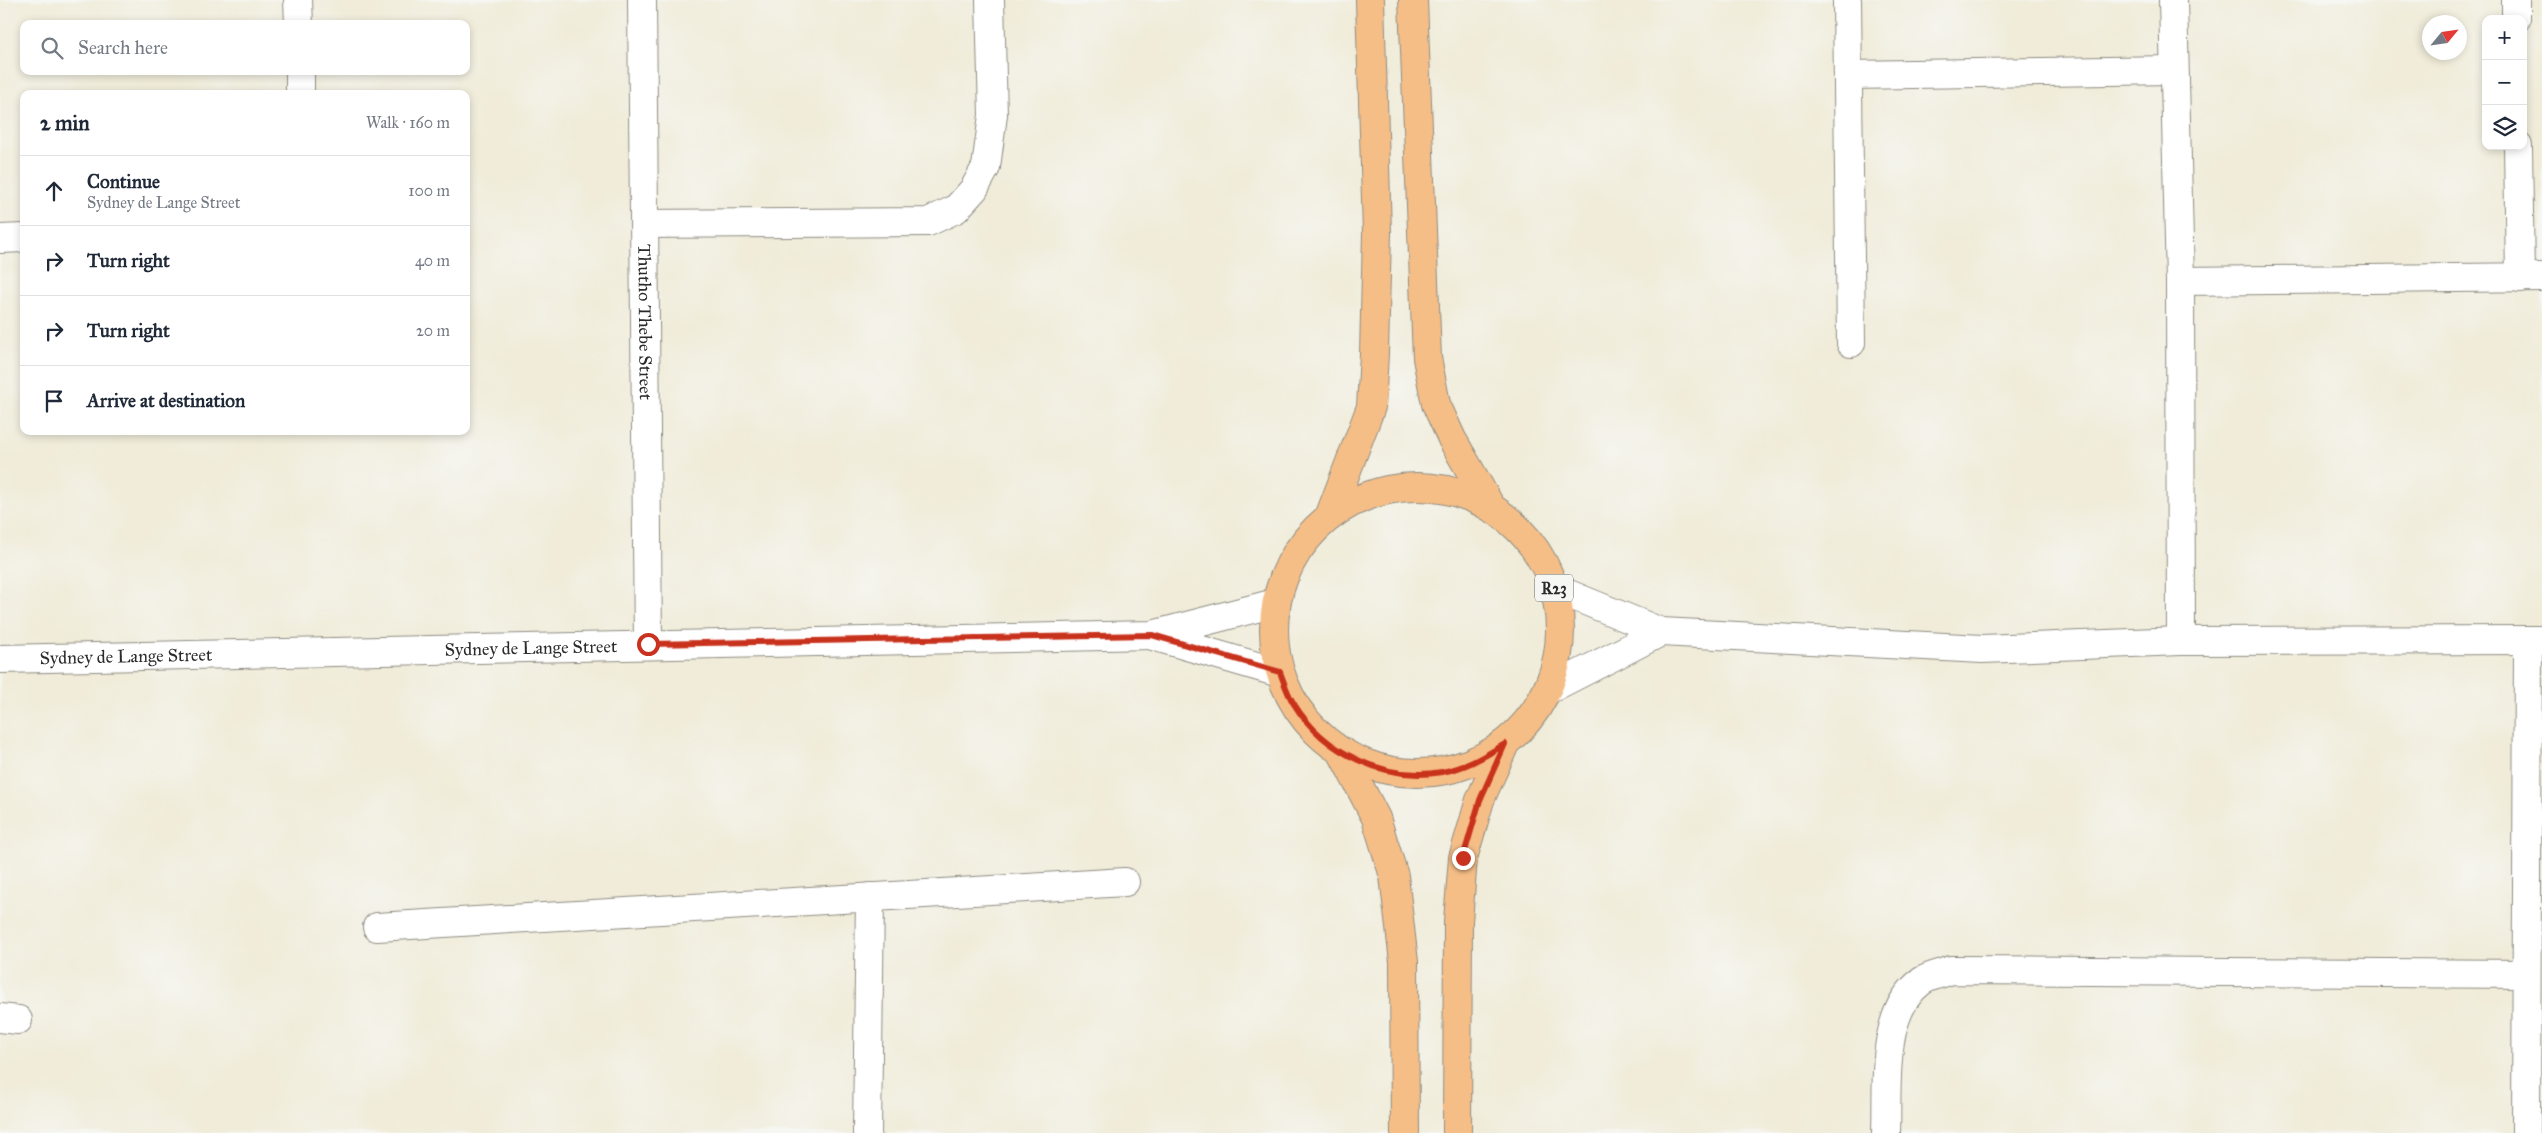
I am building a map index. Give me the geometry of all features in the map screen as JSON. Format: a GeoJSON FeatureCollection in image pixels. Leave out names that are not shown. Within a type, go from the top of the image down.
{"type":"FeatureCollection","features":[{"type":"Feature","properties":{"kind":"main road","name":"R23"},"geometry":{"type":"LineString","coordinates":[[1328,517],[1371,407],[1376,233],[1370,0]]}},
{"type":"Feature","properties":{"kind":"main road","name":"R23"},"geometry":{"type":"LineString","coordinates":[[1413,0],[1427,358],[1436,404],[1452,439],[1491,507]]}},
{"type":"Feature","properties":{"kind":"main road","name":"R23"},"geometry":{"type":"LineString","coordinates":[[1426,487],[1460,493],[1491,507],[1518,529],[1540,556],[1554,588],[1560,622],[1558,656],[1548,690],[1530,719],[1505,744],[1468,764],[1443,772],[1408,774],[1374,767],[1342,753],[1316,732],[1294,704],[1280,672],[1275,603],[1286,570],[1295,555],[1304,541],[1328,517],[1358,499],[1391,488],[1426,487]]}},
{"type":"Feature","properties":{"kind":"main road","name":"R23"},"geometry":{"type":"LineString","coordinates":[[1457,1133],[1458,921],[1463,858],[1480,800],[1505,744]]}},
{"type":"Feature","properties":{"kind":"main road","name":"R23"},"geometry":{"type":"LineString","coordinates":[[1342,753],[1376,818],[1394,876],[1404,962],[1405,1133]]}},
{"type":"Feature","properties":{"kind":"street"},"geometry":{"type":"LineString","coordinates":[[298,0],[298,20]]}},
{"type":"Feature","properties":{"kind":"street","name":"Thutho Thebe Street"},"geometry":{"type":"LineString","coordinates":[[642,0],[646,224],[648,644]]}},
{"type":"Feature","properties":{"kind":"street"},"geometry":{"type":"LineString","coordinates":[[646,224],[928,222],[956,209],[974,189],[986,167],[993,115],[990,0]]}},
{"type":"Feature","properties":{"kind":"street"},"geometry":{"type":"LineString","coordinates":[[1848,0],[1851,343]]}},
{"type":"Feature","properties":{"kind":"street"},"geometry":{"type":"LineString","coordinates":[[2173,0],[2180,281],[2181,641]]}},
{"type":"Feature","properties":{"kind":"street"},"geometry":{"type":"LineString","coordinates":[[2516,0],[2516,15]]}},
{"type":"Feature","properties":{"kind":"street"},"geometry":{"type":"LineString","coordinates":[[1849,75],[2174,70]]}},
{"type":"Feature","properties":{"kind":"street"},"geometry":{"type":"LineString","coordinates":[[300,75],[300,90]]}},
{"type":"Feature","properties":{"kind":"street"},"geometry":{"type":"LineString","coordinates":[[2180,281],[2531,277],[2518,150]]}},
{"type":"Feature","properties":{"kind":"street"},"geometry":{"type":"LineString","coordinates":[[0,239],[20,238]]}},
{"type":"Feature","properties":{"kind":"street"},"geometry":{"type":"LineString","coordinates":[[1554,588],[1661,632],[1982,649],[2181,641],[2535,640],[2526,974],[2526,1133]]}},
{"type":"Feature","properties":{"kind":"street","name":"Sydney de Lange Street"},"geometry":{"type":"LineString","coordinates":[[0,659],[1152,635],[1275,603]]}},
{"type":"Feature","properties":{"kind":"street"},"geometry":{"type":"LineString","coordinates":[[1548,690],[1661,632]]}},
{"type":"Feature","properties":{"kind":"street","name":"Sydney de Lange Street"},"geometry":{"type":"LineString","coordinates":[[1152,635],[1280,672]]}},
{"type":"Feature","properties":{"kind":"street"},"geometry":{"type":"LineString","coordinates":[[378,927],[1125,882]]}},
{"type":"Feature","properties":{"kind":"street"},"geometry":{"type":"LineString","coordinates":[[867,1133],[870,897]]}},
{"type":"Feature","properties":{"kind":"street"},"geometry":{"type":"LineString","coordinates":[[1886,1133],[1890,1039],[1900,1005],[1922,981],[1950,970],[2526,974]]}},
{"type":"Feature","properties":{"kind":"route"},"geometry":{"type":"LineString","coordinates":[[648,644],[1152,635],[1280,672],[1294,704],[1316,732],[1342,753],[1374,767],[1408,774],[1443,772],[1476,762],[1505,744],[1480,800],[1463,858]]}}]}
